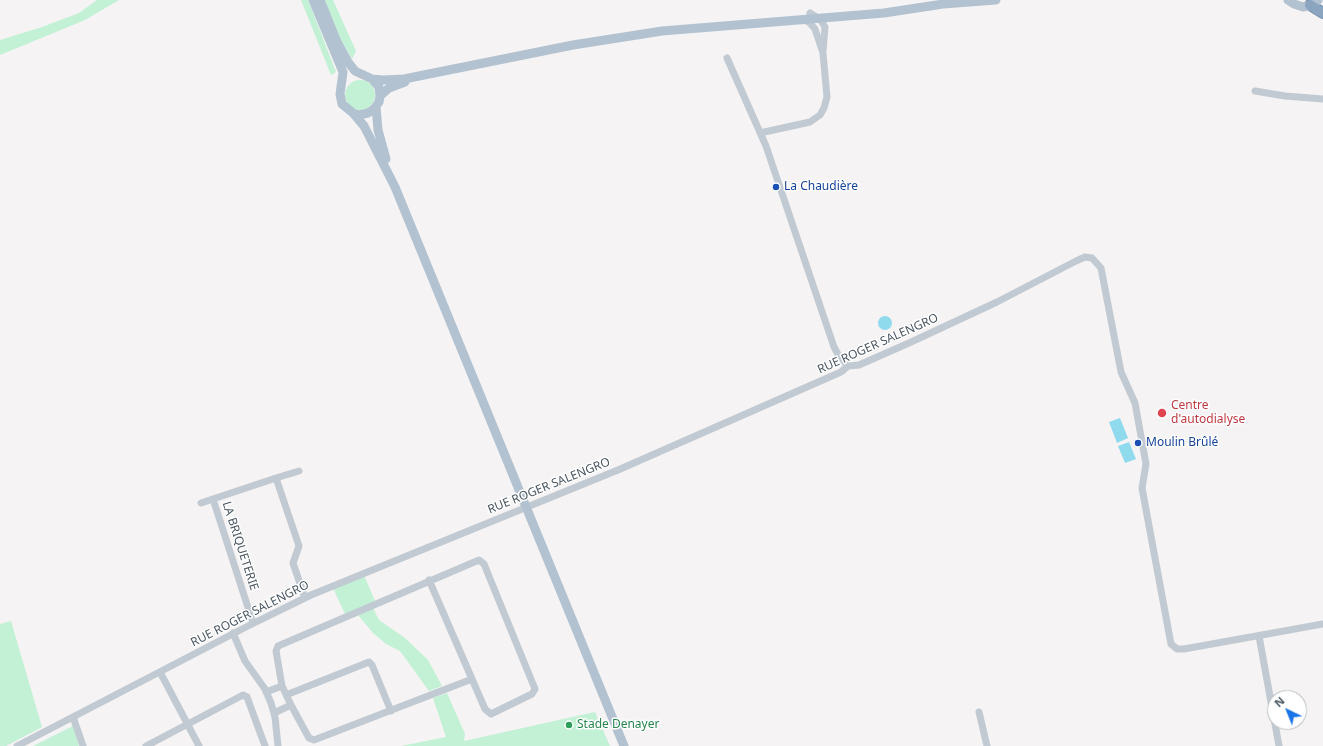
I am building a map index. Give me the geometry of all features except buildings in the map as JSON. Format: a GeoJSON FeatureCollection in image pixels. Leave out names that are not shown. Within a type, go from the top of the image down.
{"type":"FeatureCollection","features":[{"type":"Feature","properties":{"kind":"highway"},"geometry":{"type":"LineString","coordinates":[[1314,3],[1323,13]]}},
{"type":"Feature","properties":{"kind":"main road"},"geometry":{"type":"LineString","coordinates":[[313,0],[342,69],[342,85],[340,94],[342,102],[366,128],[395,187],[624,746]]}},
{"type":"Feature","properties":{"kind":"main road"},"geometry":{"type":"LineString","coordinates":[[320,0],[346,59],[353,69],[372,79],[395,80],[529,53],[687,26],[810,14],[845,16],[893,12],[943,4]]}},
{"type":"Feature","properties":{"kind":"main road"},"geometry":{"type":"LineString","coordinates":[[662,31],[803,20],[824,15],[924,4],[992,0]]}},
{"type":"Feature","properties":{"kind":"main road"},"geometry":{"type":"LineString","coordinates":[[1288,0],[1297,6],[1314,3]]}},
{"type":"Feature","properties":{"kind":"main road"},"geometry":{"type":"LineString","coordinates":[[395,187],[378,130],[376,106],[380,96],[387,89],[395,85],[435,73]]}},
{"type":"Feature","properties":{"kind":"main road"},"geometry":{"type":"LineString","coordinates":[[342,85],[351,77],[363,75]]}},
{"type":"Feature","properties":{"kind":"main road"},"geometry":{"type":"LineString","coordinates":[[372,79],[378,86],[380,96]]}},
{"type":"Feature","properties":{"kind":"main road"},"geometry":{"type":"LineString","coordinates":[[354,114],[366,114],[376,106]]}},
{"type":"Feature","properties":{"kind":"street"},"geometry":{"type":"LineString","coordinates":[[823,53],[826,31],[824,15]]}},
{"type":"Feature","properties":{"kind":"street"},"geometry":{"type":"LineString","coordinates":[[817,33],[817,25],[824,15]]}},
{"type":"Feature","properties":{"kind":"street"},"geometry":{"type":"LineString","coordinates":[[826,31],[833,22],[845,16]]}},
{"type":"Feature","properties":{"kind":"street"},"geometry":{"type":"LineString","coordinates":[[760,133],[810,122],[821,113],[827,97],[823,53],[817,33],[812,24],[803,20]]}},
{"type":"Feature","properties":{"kind":"street"},"geometry":{"type":"LineString","coordinates":[[727,58],[760,133],[834,347],[840,358],[848,366]]}},
{"type":"Feature","properties":{"kind":"street"},"geometry":{"type":"LineString","coordinates":[[1255,91],[1279,96],[1323,99]]}},
{"type":"Feature","properties":{"kind":"street","name":"RUE ROGER SALENGRO"},"geometry":{"type":"LineString","coordinates":[[17,746],[233,633],[306,598],[684,441],[842,372],[848,366],[856,366],[909,343],[997,302],[1085,257],[1092,258],[1101,268],[1121,372],[1135,404],[1146,464],[1142,488],[1170,642],[1175,648],[1181,649],[1258,636]]}},
{"type":"Feature","properties":{"kind":"street","name":"LA BRIQUETERIE"},"geometry":{"type":"LineString","coordinates":[[201,503],[299,471]]}},
{"type":"Feature","properties":{"kind":"street"},"geometry":{"type":"LineString","coordinates":[[276,478],[299,546],[293,563],[306,598]]}},
{"type":"Feature","properties":{"kind":"street","name":"LA BRIQUETERIE"},"geometry":{"type":"LineString","coordinates":[[214,499],[253,623]]}},
{"type":"Feature","properties":{"kind":"street"},"geometry":{"type":"LineString","coordinates":[[429,580],[472,679],[485,709],[491,714],[532,694],[536,689],[483,562],[480,560],[475,560],[429,580],[278,646],[276,651],[282,686],[309,738],[314,740],[472,679]]}},
{"type":"Feature","properties":{"kind":"street"},"geometry":{"type":"LineString","coordinates":[[1278,746],[1258,636],[1323,624]]}},
{"type":"Feature","properties":{"kind":"street"},"geometry":{"type":"LineString","coordinates":[[233,633],[245,661],[266,692],[274,713],[278,746]]}},
{"type":"Feature","properties":{"kind":"street"},"geometry":{"type":"LineString","coordinates":[[286,695],[369,662],[372,665],[390,711]]}},
{"type":"Feature","properties":{"kind":"street"},"geometry":{"type":"LineString","coordinates":[[160,672],[198,746]]}},
{"type":"Feature","properties":{"kind":"street"},"geometry":{"type":"LineString","coordinates":[[266,692],[282,686]]}},
{"type":"Feature","properties":{"kind":"street"},"geometry":{"type":"LineString","coordinates":[[146,746],[241,696],[247,697],[265,746]]}},
{"type":"Feature","properties":{"kind":"street"},"geometry":{"type":"LineString","coordinates":[[274,713],[291,705]]}},
{"type":"Feature","properties":{"kind":"street"},"geometry":{"type":"LineString","coordinates":[[979,712],[986,746]]}},
{"type":"Feature","properties":{"kind":"street"},"geometry":{"type":"LineString","coordinates":[[73,717],[83,746]]}},
{"type":"Feature","properties":{"kind":"green space"},"geometry":{"type":"Polygon","coordinates":[[[97,0],[119,0],[85,20],[0,55],[0,40],[42,27],[79,13],[97,0]]]}},
{"type":"Feature","properties":{"kind":"green space"},"geometry":{"type":"Polygon","coordinates":[[[301,0],[308,0],[314,15],[336,72],[331,75],[301,0]]]}},
{"type":"Feature","properties":{"kind":"green space"},"geometry":{"type":"Polygon","coordinates":[[[324,0],[333,0],[356,51],[352,59],[341,40],[324,0]]]}},
{"type":"Feature","properties":{"kind":"green space"},"geometry":{"type":"Polygon","coordinates":[[[360,80],[366,81],[374,89],[374,101],[366,109],[360,110],[354,109],[346,101],[345,95],[346,89],[354,81],[360,80]]]}},
{"type":"Feature","properties":{"kind":"green space"},"geometry":{"type":"Polygon","coordinates":[[[364,575],[375,601],[345,614],[333,588],[364,575]]]}},
{"type":"Feature","properties":{"kind":"green space"},"geometry":{"type":"Polygon","coordinates":[[[373,608],[379,620],[405,638],[428,660],[442,686],[429,691],[400,651],[386,644],[373,633],[358,615],[373,608]]]}},
{"type":"Feature","properties":{"kind":"green space"},"geometry":{"type":"Polygon","coordinates":[[[11,621],[42,727],[6,746],[0,746],[0,624],[11,621]]]}},
{"type":"Feature","properties":{"kind":"green space","name":"Stade Denayer"},"geometry":{"type":"Polygon","coordinates":[[[447,693],[465,734],[464,741],[595,712],[610,746],[401,746],[446,737],[433,698],[447,693]]]}},
{"type":"Feature","properties":{"kind":"green space"},"geometry":{"type":"Polygon","coordinates":[[[73,726],[79,746],[33,746],[73,726]]]}},
{"type":"Feature","properties":{"kind":"water"},"geometry":{"type":"Polygon","coordinates":[[[882,316],[888,316],[892,320],[892,326],[888,330],[882,330],[878,326],[878,320],[882,316]]]}},
{"type":"Feature","properties":{"kind":"water"},"geometry":{"type":"Polygon","coordinates":[[[1120,418],[1128,438],[1117,443],[1109,422],[1120,418]]]}},
{"type":"Feature","properties":{"kind":"water"},"geometry":{"type":"Polygon","coordinates":[[[1129,442],[1136,459],[1125,463],[1118,446],[1129,442]]]}},
{"type":"Feature","properties":{"kind":"place","name":"La Chaudière"},"geometry":{"type":"Point","coordinates":[776,187]}},
{"type":"Feature","properties":{"kind":"place","name":"Centre d'autodialyse"},"geometry":{"type":"Point","coordinates":[1162,413]}},
{"type":"Feature","properties":{"kind":"place","name":"Moulin Brûlé"},"geometry":{"type":"Point","coordinates":[1138,443]}},
{"type":"Feature","properties":{"kind":"place","name":"Stade Denayer"},"geometry":{"type":"Point","coordinates":[569,725]}}]}
